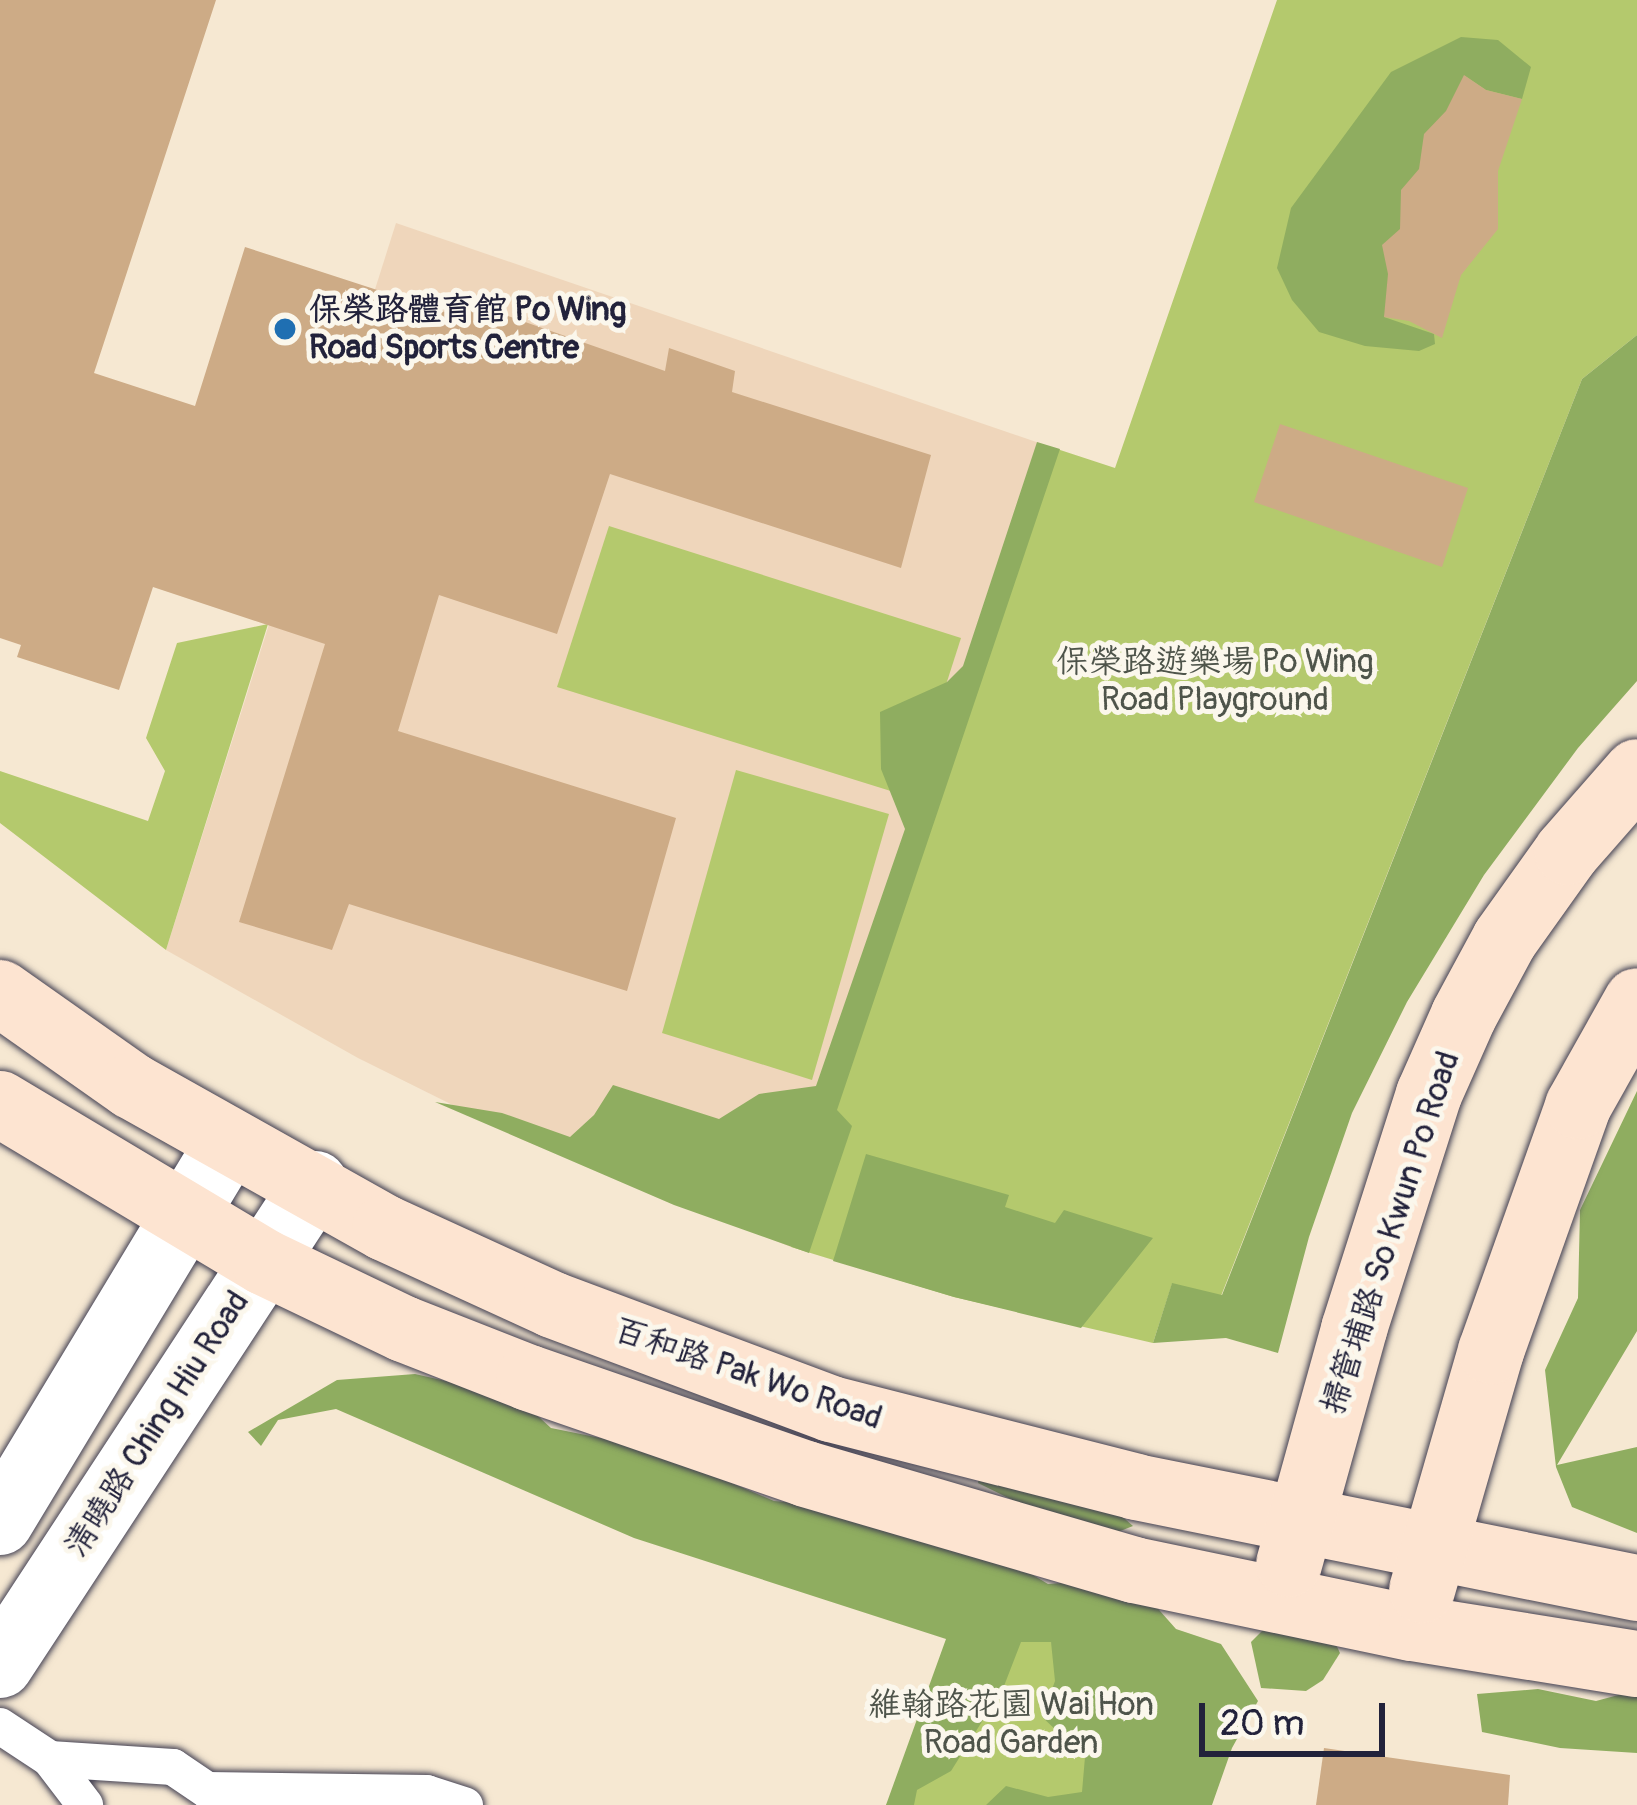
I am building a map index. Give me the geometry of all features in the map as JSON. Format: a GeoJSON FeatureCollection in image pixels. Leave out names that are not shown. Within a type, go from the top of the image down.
{"type":"FeatureCollection","features":[{"type":"Feature","properties":{"kind":"main road","name":"掃管埔路 So Kwun Po Road"},"geometry":{"type":"LineString","coordinates":[[1281,1603],[1299,1522],[1415,1136],[1463,1015],[1505,939],[1567,852],[1637,772]]}},
{"type":"Feature","properties":{"kind":"main road","name":"百和路 Pak Wo Road"},"geometry":{"type":"LineString","coordinates":[[0,993],[131,1086],[315,1184],[385,1228],[553,1305],[831,1409],[1299,1522],[1637,1588]]}},
{"type":"Feature","properties":{"kind":"main road"},"geometry":{"type":"LineString","coordinates":[[1412,1628],[1498,1331],[1578,1106],[1637,1001]]}},
{"type":"Feature","properties":{"kind":"main road"},"geometry":{"type":"LineString","coordinates":[[0,1104],[264,1262],[404,1329],[529,1378],[806,1474],[1134,1570],[1412,1628],[1637,1664]]}},
{"type":"Feature","properties":{"kind":"street"},"geometry":{"type":"LineString","coordinates":[[0,1522],[229,1142]]}},
{"type":"Feature","properties":{"kind":"street","name":"清曉路 Ching Hiu Road"},"geometry":{"type":"LineString","coordinates":[[0,1665],[315,1184]]}},
{"type":"Feature","properties":{"kind":"lane"},"geometry":{"type":"LineString","coordinates":[[0,1726],[50,1759],[85,1805]]}},
{"type":"Feature","properties":{"kind":"lane"},"geometry":{"type":"LineString","coordinates":[[50,1759],[173,1767],[195,1797],[427,1793],[465,1805]]}},
{"type":"Feature","properties":{"kind":"shaded area"},"geometry":{"type":"Polygon","coordinates":[[[396,223],[1048,446],[791,1247],[523,1140],[358,1058],[166,950],[396,223]]]}},
{"type":"Feature","properties":{"kind":"green space","name":"保榮路遊樂場 Po Wing Road Playground"},"geometry":{"type":"Polygon","coordinates":[[[1277,0],[1637,0],[1637,335],[1582,379],[1221,1296],[1172,1284],[1153,1343],[954,1297],[791,1247],[1048,446],[1115,468],[1277,0]]]}},
{"type":"Feature","properties":{"kind":"green space"},"geometry":{"type":"Polygon","coordinates":[[[1461,37],[1498,40],[1531,67],[1522,99],[1486,90],[1465,76],[1384,317],[1434,334],[1435,344],[1419,351],[1365,346],[1319,332],[1292,300],[1277,268],[1291,208],[1391,72],[1461,37]]]}},
{"type":"Feature","properties":{"kind":"green space"},"geometry":{"type":"Polygon","coordinates":[[[1637,335],[1637,681],[1578,748],[1484,875],[1407,1002],[1352,1113],[1309,1237],[1278,1353],[1226,1338],[1153,1343],[1172,1283],[1222,1295],[1582,379],[1637,335]]]}},
{"type":"Feature","properties":{"kind":"green space"},"geometry":{"type":"Polygon","coordinates":[[[1037,442],[1060,449],[837,1110],[852,1126],[809,1253],[674,1205],[435,1102],[502,1113],[570,1137],[594,1115],[613,1085],[719,1119],[759,1094],[816,1086],[905,829],[881,769],[880,712],[947,682],[963,666],[1037,442]]]}},
{"type":"Feature","properties":{"kind":"green space"},"geometry":{"type":"Polygon","coordinates":[[[609,526],[961,638],[910,797],[557,687],[609,526]]]}},
{"type":"Feature","properties":{"kind":"green space"},"geometry":{"type":"Polygon","coordinates":[[[268,624],[166,950],[0,823],[0,771],[148,821],[165,771],[146,738],[177,643],[268,624]]]}},
{"type":"Feature","properties":{"kind":"green space"},"geometry":{"type":"Polygon","coordinates":[[[736,770],[889,814],[812,1080],[662,1033],[736,770]]]}},
{"type":"Feature","properties":{"kind":"green space"},"geometry":{"type":"Polygon","coordinates":[[[1637,1091],[1637,1331],[1557,1465],[1637,1447],[1637,1533],[1572,1507],[1556,1467],[1545,1370],[1578,1298],[1580,1210],[1637,1091]]]}},
{"type":"Feature","properties":{"kind":"green space"},"geometry":{"type":"Polygon","coordinates":[[[866,1154],[1009,1195],[1005,1207],[1055,1223],[1064,1210],[1153,1238],[1081,1328],[954,1297],[833,1261],[866,1154]]]}},
{"type":"Feature","properties":{"kind":"green space"},"geometry":{"type":"Polygon","coordinates":[[[415,1374],[517,1397],[551,1428],[650,1448],[774,1501],[887,1511],[1003,1557],[1048,1584],[1101,1580],[1137,1585],[1176,1629],[1221,1644],[1258,1701],[1232,1748],[1212,1805],[986,1805],[1006,1786],[1048,1797],[1082,1792],[1085,1757],[1042,1717],[1055,1681],[1051,1642],[1021,1642],[1004,1686],[983,1703],[988,1712],[951,1771],[917,1790],[914,1805],[886,1805],[946,1639],[634,1538],[336,1409],[278,1420],[261,1446],[248,1432],[337,1380],[415,1374]]]}},
{"type":"Feature","properties":{"kind":"green space"},"geometry":{"type":"Polygon","coordinates":[[[1044,1448],[1133,1526],[1095,1541],[978,1483],[982,1462],[1044,1448]]]}},
{"type":"Feature","properties":{"kind":"green space"},"geometry":{"type":"Polygon","coordinates":[[[1275,1618],[1331,1634],[1340,1653],[1323,1680],[1306,1691],[1261,1688],[1251,1642],[1275,1618]]]}},
{"type":"Feature","properties":{"kind":"green space","name":"維翰路花園 Wai Hon Road Garden"},"geometry":{"type":"Polygon","coordinates":[[[1020,1642],[1051,1642],[1139,1805],[886,1805],[1020,1642]]]}},
{"type":"Feature","properties":{"kind":"green space"},"geometry":{"type":"Polygon","coordinates":[[[1538,1689],[1596,1701],[1637,1690],[1637,1753],[1560,1748],[1482,1732],[1477,1694],[1538,1689]]]}},
{"type":"Feature","properties":{"kind":"building"},"geometry":{"type":"Polygon","coordinates":[[[0,0],[216,0],[94,373],[195,406],[245,247],[448,313],[454,297],[665,371],[669,348],[735,371],[732,392],[931,455],[901,568],[610,474],[557,634],[439,595],[398,731],[676,818],[627,991],[349,904],[332,950],[239,922],[325,644],[153,587],[119,690],[17,657],[21,645],[0,638],[0,0]]]}},
{"type":"Feature","properties":{"kind":"building"},"geometry":{"type":"Polygon","coordinates":[[[1464,75],[1486,90],[1522,99],[1498,171],[1498,229],[1461,275],[1442,338],[1409,321],[1384,317],[1388,274],[1382,245],[1400,229],[1401,190],[1419,169],[1424,134],[1446,111],[1464,75]]]}},
{"type":"Feature","properties":{"kind":"building"},"geometry":{"type":"Polygon","coordinates":[[[1280,424],[1468,488],[1442,567],[1254,502],[1280,424]]]}},
{"type":"Feature","properties":{"kind":"building"},"geometry":{"type":"Polygon","coordinates":[[[1324,1748],[1510,1775],[1508,1805],[1316,1805],[1324,1748]]]}},
{"type":"Feature","properties":{"kind":"place","name":"保榮路體育館 Po Wing Road Sports Centre"},"geometry":{"type":"Point","coordinates":[285,329]}}]}
